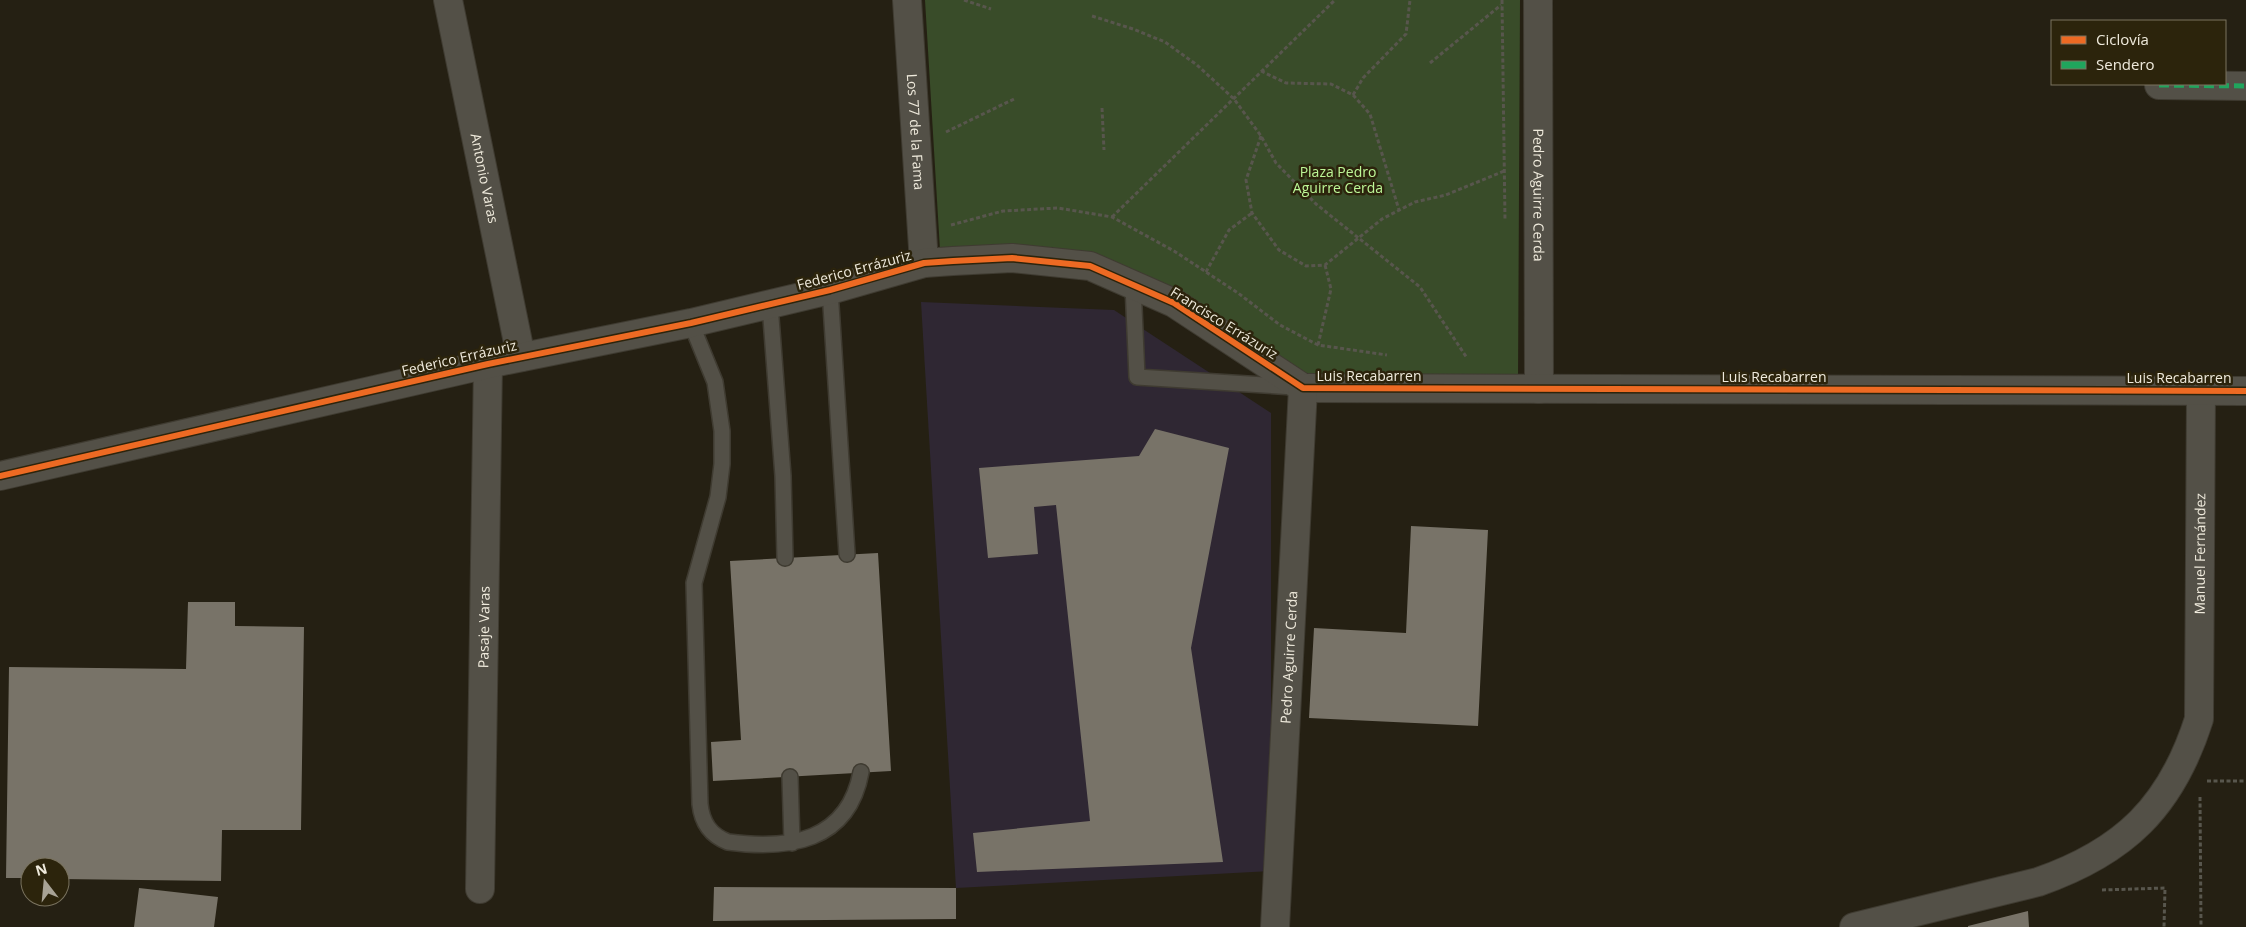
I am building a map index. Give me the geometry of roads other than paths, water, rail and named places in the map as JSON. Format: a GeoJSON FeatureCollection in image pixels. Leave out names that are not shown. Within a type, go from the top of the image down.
{"type":"FeatureCollection","features":[{"type":"Feature","properties":{"kind":"street","name":"Antonio Varas"},"geometry":{"type":"LineString","coordinates":[[448,0],[521,357]]}},
{"type":"Feature","properties":{"kind":"street","name":"Los 77 de la Fama"},"geometry":{"type":"LineString","coordinates":[[906,0],[924,264]]}},
{"type":"Feature","properties":{"kind":"street","name":"Pedro Aguirre Cerda"},"geometry":{"type":"LineString","coordinates":[[1538,0],[1539,390]]}},
{"type":"Feature","properties":{"kind":"street"},"geometry":{"type":"LineString","coordinates":[[2159,85],[2246,86]]}},
{"type":"Feature","properties":{"kind":"street","name":"Francisco Errázuriz"},"geometry":{"type":"LineString","coordinates":[[924,264],[1012,258],[1090,266],[1174,303],[1303,388]]}},
{"type":"Feature","properties":{"kind":"street","name":"Federico Errázuriz"},"geometry":{"type":"LineString","coordinates":[[0,476],[488,364],[770,305],[924,264]]}},
{"type":"Feature","properties":{"kind":"street","name":"Pasaje Varas"},"geometry":{"type":"LineString","coordinates":[[480,889],[488,364]]}},
{"type":"Feature","properties":{"kind":"street","name":"Pedro Aguirre Cerda"},"geometry":{"type":"LineString","coordinates":[[1275,927],[1303,388]]}},
{"type":"Feature","properties":{"kind":"street","name":"Luis Recabarren"},"geometry":{"type":"LineString","coordinates":[[1303,388],[2246,391]]}},
{"type":"Feature","properties":{"kind":"street","name":"Manuel Fernández"},"geometry":{"type":"LineString","coordinates":[[1854,927],[2038,882],[2067,872],[2095,858],[2121,841],[2144,820],[2163,797],[2178,773],[2199,719],[2201,390]]}},
{"type":"Feature","properties":{"kind":"lane"},"geometry":{"type":"LineString","coordinates":[[1133,285],[1137,377],[1303,388]]}},
{"type":"Feature","properties":{"kind":"lane"},"geometry":{"type":"LineString","coordinates":[[830,290],[847,554]]}},
{"type":"Feature","properties":{"kind":"lane"},"geometry":{"type":"LineString","coordinates":[[770,305],[783,476],[785,558]]}},
{"type":"Feature","properties":{"kind":"lane"},"geometry":{"type":"LineString","coordinates":[[691,323],[715,382],[722,431],[722,464],[718,497],[694,583],[701,815],[704,825],[711,833],[728,842],[792,843],[807,840],[834,825],[853,800],[861,772]]}},
{"type":"Feature","properties":{"kind":"lane"},"geometry":{"type":"LineString","coordinates":[[790,777],[792,843]]}},
{"type":"Feature","properties":{"kind":"park label","name":"Plaza Pedro Aguirre Cerda"},"geometry":{"type":"Point","coordinates":[1338,180]}}]}
